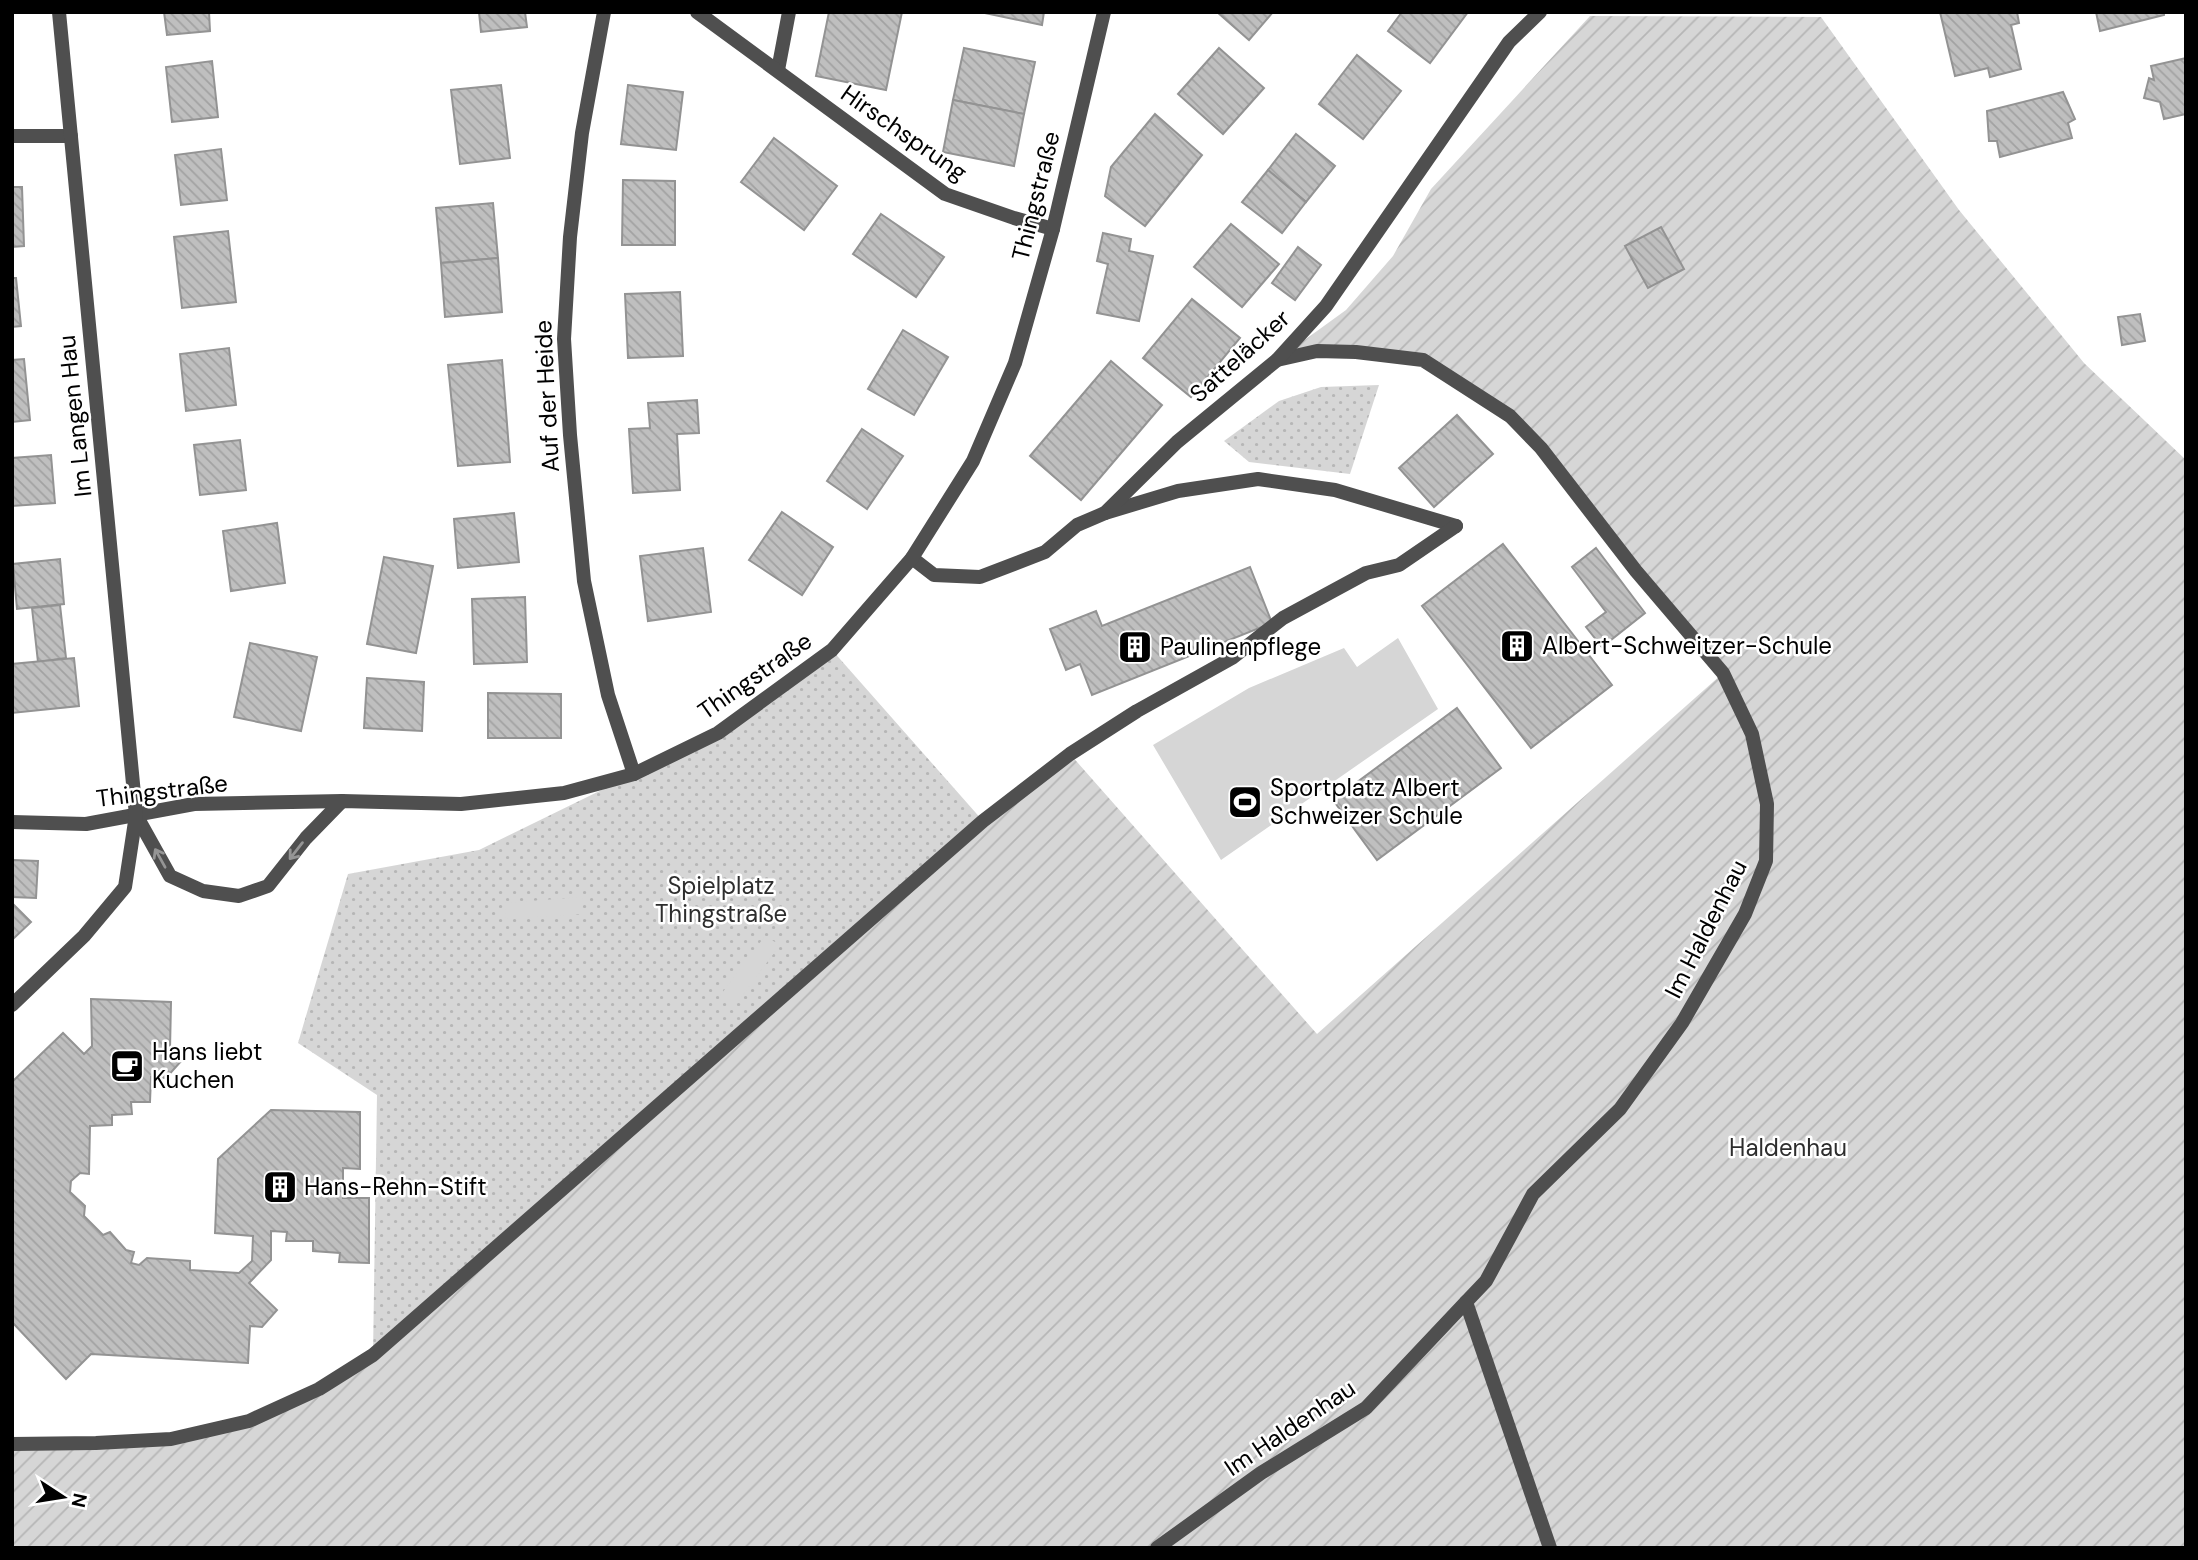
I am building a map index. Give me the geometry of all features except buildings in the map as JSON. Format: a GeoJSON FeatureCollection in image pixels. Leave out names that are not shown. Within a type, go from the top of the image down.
{"type":"FeatureCollection","features":[{"type":"Feature","properties":{"kind":"street","name":"Im Langen Hau"},"geometry":{"type":"LineString","coordinates":[[59,12],[136,815]]}},
{"type":"Feature","properties":{"kind":"street","name":"Auf der Heide"},"geometry":{"type":"LineString","coordinates":[[604,12],[579,159],[570,237],[564,339],[584,581],[608,695],[634,774]]}},
{"type":"Feature","properties":{"kind":"street","name":"Hirschsprung"},"geometry":{"type":"LineString","coordinates":[[697,12],[945,194],[1053,229]]}},
{"type":"Feature","properties":{"kind":"street"},"geometry":{"type":"LineString","coordinates":[[778,70],[789,12]]}},
{"type":"Feature","properties":{"kind":"street","name":"Thingstraße"},"geometry":{"type":"LineString","coordinates":[[12,822],[86,824],[194,804],[342,801],[461,804],[564,793],[634,774],[718,733],[832,650],[912,558],[972,461],[1012,372],[1053,229],[1104,12]]}},
{"type":"Feature","properties":{"kind":"street","name":"Satteläcker"},"geometry":{"type":"LineString","coordinates":[[912,558],[934,575],[980,577],[1045,552],[1077,526],[1105,513],[1177,442],[1277,360],[1326,306],[1509,42],[1540,12]]}},
{"type":"Feature","properties":{"kind":"street"},"geometry":{"type":"LineString","coordinates":[[12,136],[71,136]]}},
{"type":"Feature","properties":{"kind":"street","name":"Im Haldenhau"},"geometry":{"type":"LineString","coordinates":[[1157,1548],[1261,1473],[1366,1408],[1486,1281],[1533,1194],[1620,1109],[1682,1023],[1745,914],[1766,861],[1767,804],[1752,734],[1723,673],[1636,571],[1541,447],[1510,416],[1423,360],[1356,352],[1317,351],[1277,360]]}},
{"type":"Feature","properties":{"kind":"street"},"geometry":{"type":"LineString","coordinates":[[12,1444],[171,1439],[249,1421],[318,1389],[362,1362],[994,813],[1070,754],[1137,711],[1232,658],[1283,618],[1366,573],[1399,565],[1455,526],[1335,490],[1258,478],[1178,491],[1105,513]]}},
{"type":"Feature","properties":{"kind":"street"},"geometry":{"type":"LineString","coordinates":[[136,815],[170,876],[203,891],[239,896],[268,886],[306,838],[342,801]]}},
{"type":"Feature","properties":{"kind":"street"},"geometry":{"type":"LineString","coordinates":[[12,1005],[84,936],[125,887],[136,815]]}},
{"type":"Feature","properties":{"kind":"street"},"geometry":{"type":"LineString","coordinates":[[1466,1302],[1550,1548]]}},
{"type":"Feature","properties":{"kind":"green space","name":"Haldenhau"},"geometry":{"type":"Polygon","coordinates":[[[1590,16],[1821,17],[1959,210],[2084,363],[2186,460],[2186,1548],[12,1548],[12,1444],[96,1443],[249,1421],[373,1355],[1070,754],[1317,1034],[1722,674],[1541,448],[1423,360],[1356,352],[1277,360],[1346,310],[1393,256],[1431,189],[1590,16]]]}},
{"type":"Feature","properties":{"kind":"green space"},"geometry":{"type":"Polygon","coordinates":[[[1379,385],[1350,474],[1249,462],[1224,441],[1279,401],[1321,387],[1379,385]]]}},
{"type":"Feature","properties":{"kind":"green space","name":"Sportplatz Albert Schweizer Schule"},"geometry":{"type":"Polygon","coordinates":[[[1398,638],[1438,709],[1221,860],[1153,745],[1249,688],[1344,648],[1357,667],[1398,638]]]}},
{"type":"Feature","properties":{"kind":"green space","name":"Spielplatz Thingstraße"},"geometry":{"type":"Polygon","coordinates":[[[832,650],[983,821],[373,1355],[377,1095],[298,1043],[348,874],[479,850],[718,733],[832,650]]]}},
{"type":"Feature","properties":{"kind":"green space"},"geometry":{"type":"Polygon","coordinates":[[[582,897],[583,914],[506,919],[505,903],[582,897]]]}},
{"type":"Feature","properties":{"kind":"green space"},"geometry":{"type":"Polygon","coordinates":[[[765,936],[780,945],[734,1007],[719,997],[765,936]]]}},
{"type":"Feature","properties":{"kind":"place","name":"Albert-Schweitzer-Schule"},"geometry":{"type":"Point","coordinates":[1517,646]}},
{"type":"Feature","properties":{"kind":"place","name":"Paulinenpflege"},"geometry":{"type":"Point","coordinates":[1135,647]}},
{"type":"Feature","properties":{"kind":"place","name":"Sportplatz Albert Schweizer Schule"},"geometry":{"type":"Point","coordinates":[1245,802]}},
{"type":"Feature","properties":{"kind":"place","name":"Hans liebt Kuchen"},"geometry":{"type":"Point","coordinates":[127,1066]}},
{"type":"Feature","properties":{"kind":"place","name":"Hans-Rehn-Stift"},"geometry":{"type":"Point","coordinates":[280,1187]}}]}
